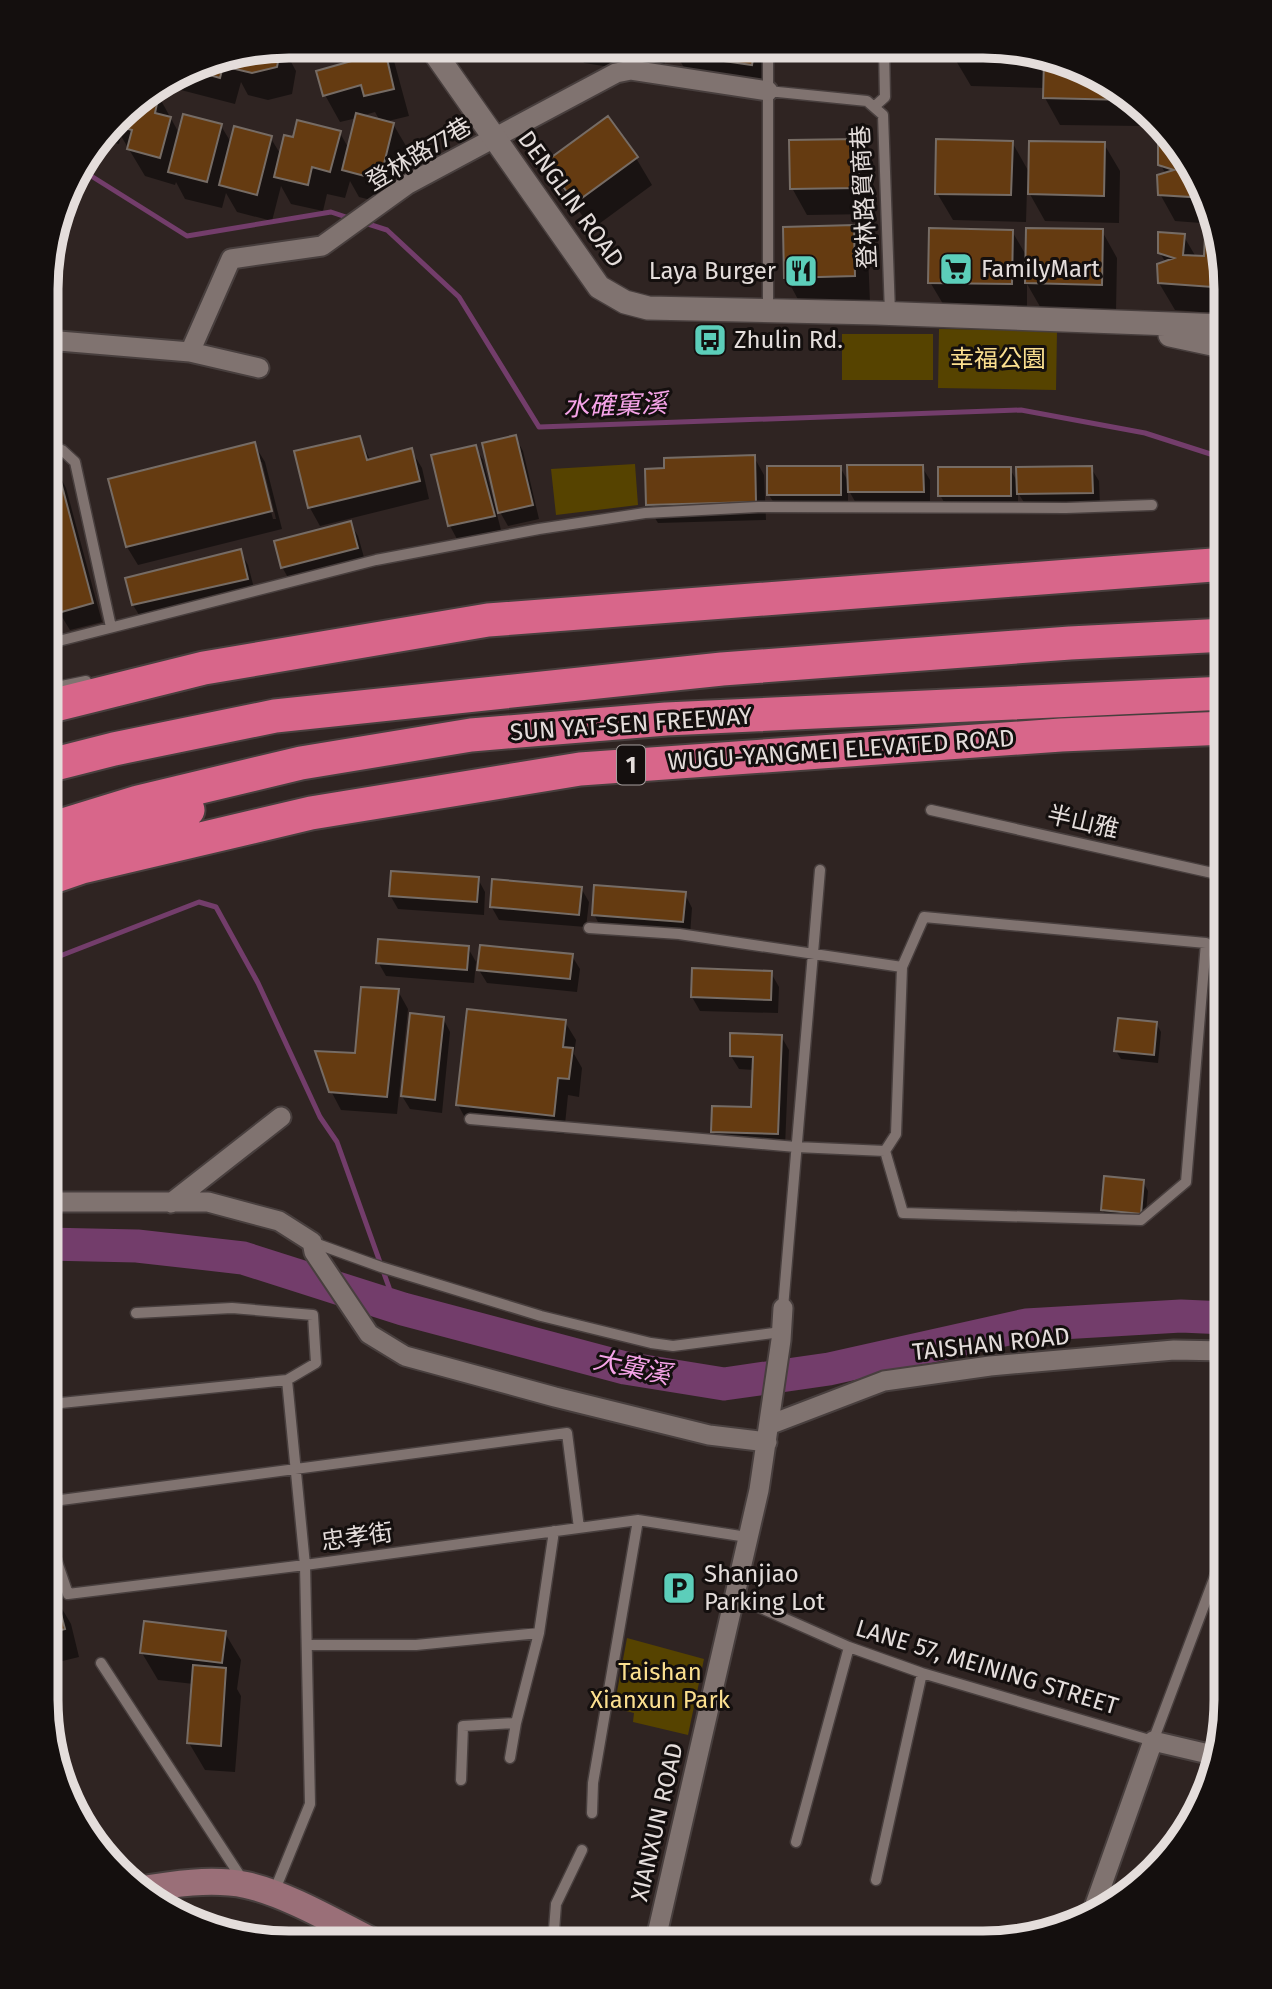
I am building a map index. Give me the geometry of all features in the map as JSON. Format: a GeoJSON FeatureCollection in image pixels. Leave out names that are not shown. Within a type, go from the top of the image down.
{"type":"FeatureCollection","features":[{"type":"Feature","properties":{"kind":"highway"},"geometry":{"type":"LineString","coordinates":[[58,704],[204,668],[488,620],[1214,560]]}},
{"type":"Feature","properties":{"kind":"highway"},"geometry":{"type":"LineString","coordinates":[[1070,643],[1214,620]]}},
{"type":"Feature","properties":{"kind":"highway","name":"SUN YAT-SEN FREEWAY"},"geometry":{"type":"LineString","coordinates":[[58,763],[275,716],[722,669],[1070,643],[1214,636]]}},
{"type":"Feature","properties":{"kind":"highway","name":"SUN YAT-SEN FREEWAY"},"geometry":{"type":"LineString","coordinates":[[58,827],[138,802],[301,763],[471,735],[666,719],[1214,694]]}},
{"type":"Feature","properties":{"kind":"highway"},"geometry":{"type":"LineString","coordinates":[[275,785],[473,758],[670,740],[1214,712]]}},
{"type":"Feature","properties":{"kind":"highway"},"geometry":{"type":"LineString","coordinates":[[58,746],[275,716]]}},
{"type":"Feature","properties":{"kind":"highway","name":"WUGU-YANGMEI ELEVATED ROAD"},"geometry":{"type":"LineString","coordinates":[[58,875],[82,867],[311,813],[580,769],[1061,735],[1214,729]]}},
{"type":"Feature","properties":{"kind":"highway"},"geometry":{"type":"LineString","coordinates":[[58,860],[159,820],[275,785],[471,735]]}},
{"type":"Feature","properties":{"kind":"main road"},"geometry":{"type":"LineString","coordinates":[[154,1887],[218,1882],[246,1885],[273,1894],[351,1931]]}},
{"type":"Feature","properties":{"kind":"street","name":"DENGLIN ROAD"},"geometry":{"type":"LineString","coordinates":[[438,58],[599,287],[625,302],[648,308],[890,313],[1214,325]]}},
{"type":"Feature","properties":{"kind":"street","name":"登林路77巷"},"geometry":{"type":"LineString","coordinates":[[190,352],[231,259],[321,246],[408,184],[616,73],[631,70],[768,91]]}},
{"type":"Feature","properties":{"kind":"street","name":"DENGLIN ROAD"},"geometry":{"type":"LineString","coordinates":[[1091,320],[1214,345]]}},
{"type":"Feature","properties":{"kind":"street"},"geometry":{"type":"LineString","coordinates":[[58,341],[190,352],[259,368]]}},
{"type":"Feature","properties":{"kind":"street"},"geometry":{"type":"LineString","coordinates":[[171,1203],[281,1117]]}},
{"type":"Feature","properties":{"kind":"street"},"geometry":{"type":"LineString","coordinates":[[58,1202],[208,1202],[279,1220],[313,1247]]}},
{"type":"Feature","properties":{"kind":"street","name":"TAISHAN ROAD"},"geometry":{"type":"LineString","coordinates":[[313,1247],[369,1334],[405,1356],[709,1435],[768,1434],[884,1381],[990,1366],[1174,1350],[1214,1351]]}},
{"type":"Feature","properties":{"kind":"street"},"geometry":{"type":"LineString","coordinates":[[781,1336],[783,1308]]}},
{"type":"Feature","properties":{"kind":"street","name":"XIANXUN ROAD"},"geometry":{"type":"LineString","coordinates":[[657,1931],[747,1537],[768,1434],[781,1336]]}},
{"type":"Feature","properties":{"kind":"street"},"geometry":{"type":"LineString","coordinates":[[1096,1901],[1153,1741],[1208,1754]]}},
{"type":"Feature","properties":{"kind":"lane"},"geometry":{"type":"LineString","coordinates":[[768,58],[768,310]]}},
{"type":"Feature","properties":{"kind":"lane"},"geometry":{"type":"LineString","coordinates":[[875,106],[885,97],[884,58]]}},
{"type":"Feature","properties":{"kind":"lane","name":"登林路貿商巷"},"geometry":{"type":"LineString","coordinates":[[768,91],[867,101],[883,114],[890,313]]}},
{"type":"Feature","properties":{"kind":"lane"},"geometry":{"type":"LineString","coordinates":[[58,449],[75,462],[111,627]]}},
{"type":"Feature","properties":{"kind":"lane"},"geometry":{"type":"LineString","coordinates":[[58,641],[376,560],[539,529],[645,513],[758,507],[1066,508],[1152,505]]}},
{"type":"Feature","properties":{"kind":"lane"},"geometry":{"type":"LineString","coordinates":[[368,629],[446,617],[1002,578],[1214,560]]}},
{"type":"Feature","properties":{"kind":"lane"},"geometry":{"type":"LineString","coordinates":[[196,658],[209,656]]}},
{"type":"Feature","properties":{"kind":"lane"},"geometry":{"type":"LineString","coordinates":[[58,687],[101,678]]}},
{"type":"Feature","properties":{"kind":"lane","name":"半山雅"},"geometry":{"type":"LineString","coordinates":[[931,810],[1214,873]]}},
{"type":"Feature","properties":{"kind":"lane"},"geometry":{"type":"LineString","coordinates":[[783,1308],[820,870]]}},
{"type":"Feature","properties":{"kind":"lane"},"geometry":{"type":"LineString","coordinates":[[924,917],[1206,943],[1186,1182],[1141,1220],[903,1213],[886,1151],[896,1134],[902,967],[924,917]]}},
{"type":"Feature","properties":{"kind":"lane"},"geometry":{"type":"LineString","coordinates":[[589,928],[679,934],[902,967]]}},
{"type":"Feature","properties":{"kind":"lane"},"geometry":{"type":"LineString","coordinates":[[470,1119],[796,1147],[886,1151]]}},
{"type":"Feature","properties":{"kind":"lane"},"geometry":{"type":"LineString","coordinates":[[313,1247],[541,1316],[651,1343],[673,1346],[781,1336]]}},
{"type":"Feature","properties":{"kind":"lane"},"geometry":{"type":"LineString","coordinates":[[58,1403],[287,1380],[316,1363],[313,1315],[232,1308],[136,1313]]}},
{"type":"Feature","properties":{"kind":"lane"},"geometry":{"type":"LineString","coordinates":[[58,1565],[68,1594],[305,1565],[287,1380]]}},
{"type":"Feature","properties":{"kind":"lane"},"geometry":{"type":"LineString","coordinates":[[58,1500],[566,1433],[579,1528]]}},
{"type":"Feature","properties":{"kind":"lane"},"geometry":{"type":"LineString","coordinates":[[592,1813],[593,1783],[638,1520]]}},
{"type":"Feature","properties":{"kind":"lane","name":"忠孝街"},"geometry":{"type":"LineString","coordinates":[[273,1894],[310,1804],[305,1565],[638,1520],[747,1537]]}},
{"type":"Feature","properties":{"kind":"lane"},"geometry":{"type":"LineString","coordinates":[[510,1758],[539,1633],[554,1531]]}},
{"type":"Feature","properties":{"kind":"lane"},"geometry":{"type":"LineString","coordinates":[[1153,1741],[1214,1579]]}},
{"type":"Feature","properties":{"kind":"lane","name":"LANE 57, MEINING STREET"},"geometry":{"type":"LineString","coordinates":[[733,1596],[849,1647],[922,1673],[1153,1741]]}},
{"type":"Feature","properties":{"kind":"lane"},"geometry":{"type":"LineString","coordinates":[[307,1645],[416,1645],[539,1633]]}},
{"type":"Feature","properties":{"kind":"lane"},"geometry":{"type":"LineString","coordinates":[[796,1842],[849,1647]]}},
{"type":"Feature","properties":{"kind":"lane"},"geometry":{"type":"LineString","coordinates":[[101,1663],[246,1885]]}},
{"type":"Feature","properties":{"kind":"lane"},"geometry":{"type":"LineString","coordinates":[[876,1880],[922,1673]]}},
{"type":"Feature","properties":{"kind":"lane"},"geometry":{"type":"LineString","coordinates":[[461,1780],[463,1726],[516,1723]]}},
{"type":"Feature","properties":{"kind":"lane"},"geometry":{"type":"LineString","coordinates":[[555,1931],[556,1904],[582,1850]]}},
{"type":"Feature","properties":{"kind":"green space","name":"幸福公園"},"geometry":{"type":"Polygon","coordinates":[[[939,329],[1057,331],[1056,390],[938,388],[939,329]]]}},
{"type":"Feature","properties":{"kind":"green space"},"geometry":{"type":"Polygon","coordinates":[[[842,334],[933,334],[933,380],[842,380],[842,334]]]}},
{"type":"Feature","properties":{"kind":"green space"},"geometry":{"type":"Polygon","coordinates":[[[635,464],[638,505],[556,515],[551,469],[635,464]]]}},
{"type":"Feature","properties":{"kind":"green space","name":"Taishan Xianxun Park"},"geometry":{"type":"Polygon","coordinates":[[[627,1638],[704,1659],[688,1735],[633,1722],[634,1713],[614,1708],[627,1638]]]}},
{"type":"Feature","properties":{"kind":"building"},"geometry":{"type":"Polygon","coordinates":[[[387,58],[394,89],[364,96],[361,85],[323,96],[316,71],[355,60],[387,58]]]}},
{"type":"Feature","properties":{"kind":"building"},"geometry":{"type":"Polygon","coordinates":[[[703,58],[753,58],[752,65],[703,58]]]}},
{"type":"Feature","properties":{"kind":"building"},"geometry":{"type":"Polygon","coordinates":[[[983,58],[1016,61],[953,59],[983,58]]]}},
{"type":"Feature","properties":{"kind":"building"},"geometry":{"type":"Polygon","coordinates":[[[279,59],[277,67],[252,73],[231,68],[244,62],[279,59]]]}},
{"type":"Feature","properties":{"kind":"building"},"geometry":{"type":"Polygon","coordinates":[[[1044,66],[1071,75],[1115,100],[1043,98],[1044,66]]]}},
{"type":"Feature","properties":{"kind":"building"},"geometry":{"type":"Polygon","coordinates":[[[223,68],[220,78],[205,74],[223,68]]]}},
{"type":"Feature","properties":{"kind":"building"},"geometry":{"type":"Polygon","coordinates":[[[158,99],[155,113],[171,117],[160,158],[127,149],[132,130],[123,128],[158,99]]]}},
{"type":"Feature","properties":{"kind":"building"},"geometry":{"type":"Polygon","coordinates":[[[356,113],[394,123],[380,180],[342,170],[356,113]]]}},
{"type":"Feature","properties":{"kind":"building"},"geometry":{"type":"Polygon","coordinates":[[[183,114],[222,124],[207,182],[168,172],[183,114]]]}},
{"type":"Feature","properties":{"kind":"building"},"geometry":{"type":"Polygon","coordinates":[[[608,116],[638,157],[575,203],[545,162],[608,116]]]}},
{"type":"Feature","properties":{"kind":"building"},"geometry":{"type":"Polygon","coordinates":[[[297,120],[341,131],[330,172],[312,167],[308,185],[274,177],[284,135],[293,137],[297,120]]]}},
{"type":"Feature","properties":{"kind":"building"},"geometry":{"type":"Polygon","coordinates":[[[234,126],[272,136],[257,195],[219,185],[234,126]]]}},
{"type":"Feature","properties":{"kind":"building"},"geometry":{"type":"Polygon","coordinates":[[[858,139],[859,188],[790,189],[789,140],[858,139]]]}},
{"type":"Feature","properties":{"kind":"building"},"geometry":{"type":"Polygon","coordinates":[[[936,139],[1013,141],[1011,195],[935,194],[936,139]]]}},
{"type":"Feature","properties":{"kind":"building"},"geometry":{"type":"Polygon","coordinates":[[[1029,141],[1105,142],[1104,196],[1028,194],[1029,141]]]}},
{"type":"Feature","properties":{"kind":"building"},"geometry":{"type":"Polygon","coordinates":[[[1158,143],[1166,148],[1195,197],[1158,195],[1157,175],[1174,170],[1158,165],[1158,143]]]}},
{"type":"Feature","properties":{"kind":"building"},"geometry":{"type":"Polygon","coordinates":[[[854,225],[855,276],[784,278],[783,227],[854,225]]]}},
{"type":"Feature","properties":{"kind":"building"},"geometry":{"type":"Polygon","coordinates":[[[929,228],[1013,230],[1012,284],[928,283],[929,228]]]}},
{"type":"Feature","properties":{"kind":"building"},"geometry":{"type":"Polygon","coordinates":[[[1026,228],[1103,229],[1102,285],[1025,283],[1026,228]]]}},
{"type":"Feature","properties":{"kind":"building"},"geometry":{"type":"Polygon","coordinates":[[[1158,232],[1185,234],[1183,255],[1204,256],[1205,235],[1208,235],[1214,287],[1158,283],[1157,264],[1174,258],[1158,253],[1158,232]]]}},
{"type":"Feature","properties":{"kind":"building"},"geometry":{"type":"Polygon","coordinates":[[[516,435],[533,505],[498,513],[482,443],[516,435]]]}},
{"type":"Feature","properties":{"kind":"building"},"geometry":{"type":"Polygon","coordinates":[[[360,436],[367,460],[412,448],[420,481],[308,508],[294,451],[360,436]]]}},
{"type":"Feature","properties":{"kind":"building"},"geometry":{"type":"Polygon","coordinates":[[[255,442],[272,511],[126,547],[108,479],[255,442]]]}},
{"type":"Feature","properties":{"kind":"building"},"geometry":{"type":"Polygon","coordinates":[[[476,445],[495,516],[448,526],[431,455],[476,445]]]}},
{"type":"Feature","properties":{"kind":"building"},"geometry":{"type":"Polygon","coordinates":[[[755,455],[756,502],[646,505],[645,469],[664,468],[664,458],[755,455]]]}},
{"type":"Feature","properties":{"kind":"building"},"geometry":{"type":"Polygon","coordinates":[[[847,465],[923,465],[924,492],[848,492],[847,465]]]}},
{"type":"Feature","properties":{"kind":"building"},"geometry":{"type":"Polygon","coordinates":[[[767,466],[841,466],[841,495],[767,495],[767,466]]]}},
{"type":"Feature","properties":{"kind":"building"},"geometry":{"type":"Polygon","coordinates":[[[1092,466],[1093,493],[1017,494],[1016,467],[1092,466]]]}},
{"type":"Feature","properties":{"kind":"building"},"geometry":{"type":"Polygon","coordinates":[[[938,467],[1011,467],[1011,496],[938,496],[938,467]]]}},
{"type":"Feature","properties":{"kind":"building"},"geometry":{"type":"Polygon","coordinates":[[[58,471],[93,603],[58,613],[58,471]]]}},
{"type":"Feature","properties":{"kind":"building"},"geometry":{"type":"Polygon","coordinates":[[[351,521],[358,548],[281,568],[274,541],[351,521]]]}},
{"type":"Feature","properties":{"kind":"building"},"geometry":{"type":"Polygon","coordinates":[[[241,549],[248,579],[132,605],[125,578],[241,549]]]}},
{"type":"Feature","properties":{"kind":"building"},"geometry":{"type":"Polygon","coordinates":[[[391,871],[479,877],[477,902],[389,896],[391,871]]]}},
{"type":"Feature","properties":{"kind":"building"},"geometry":{"type":"Polygon","coordinates":[[[492,879],[582,887],[579,915],[490,907],[492,879]]]}},
{"type":"Feature","properties":{"kind":"building"},"geometry":{"type":"Polygon","coordinates":[[[594,885],[686,892],[683,922],[592,915],[594,885]]]}},
{"type":"Feature","properties":{"kind":"building"},"geometry":{"type":"Polygon","coordinates":[[[378,939],[469,946],[467,970],[376,963],[378,939]]]}},
{"type":"Feature","properties":{"kind":"building"},"geometry":{"type":"Polygon","coordinates":[[[480,945],[573,954],[570,979],[477,970],[480,945]]]}},
{"type":"Feature","properties":{"kind":"building"},"geometry":{"type":"Polygon","coordinates":[[[692,968],[772,971],[771,1000],[691,997],[692,968]]]}},
{"type":"Feature","properties":{"kind":"building"},"geometry":{"type":"Polygon","coordinates":[[[361,987],[399,989],[387,1097],[329,1092],[315,1051],[355,1053],[361,987]]]}},
{"type":"Feature","properties":{"kind":"building"},"geometry":{"type":"Polygon","coordinates":[[[467,1009],[566,1020],[563,1047],[573,1048],[569,1079],[558,1078],[554,1116],[456,1105],[467,1009]]]}},
{"type":"Feature","properties":{"kind":"building"},"geometry":{"type":"Polygon","coordinates":[[[410,1013],[444,1017],[435,1100],[401,1096],[410,1013]]]}},
{"type":"Feature","properties":{"kind":"building"},"geometry":{"type":"Polygon","coordinates":[[[1118,1018],[1157,1022],[1154,1055],[1114,1051],[1118,1018]]]}},
{"type":"Feature","properties":{"kind":"building"},"geometry":{"type":"Polygon","coordinates":[[[730,1033],[782,1035],[778,1134],[711,1132],[712,1106],[751,1107],[753,1057],[730,1056],[730,1033]]]}},
{"type":"Feature","properties":{"kind":"building"},"geometry":{"type":"Polygon","coordinates":[[[1104,1176],[1144,1180],[1141,1214],[1101,1210],[1104,1176]]]}},
{"type":"Feature","properties":{"kind":"building"},"geometry":{"type":"Polygon","coordinates":[[[58,1603],[65,1629],[58,1631],[58,1603]]]}},
{"type":"Feature","properties":{"kind":"building"},"geometry":{"type":"Polygon","coordinates":[[[144,1621],[226,1631],[222,1663],[140,1653],[144,1621]]]}},
{"type":"Feature","properties":{"kind":"building"},"geometry":{"type":"Polygon","coordinates":[[[193,1665],[226,1668],[221,1746],[187,1743],[193,1665]]]}},
{"type":"Feature","properties":{"kind":"waterway","name":"水確窠溪"},"geometry":{"type":"LineString","coordinates":[[88,174],[187,236],[331,212],[352,219]]}},
{"type":"Feature","properties":{"kind":"waterway","name":"水確窠溪"},"geometry":{"type":"LineString","coordinates":[[365,223],[387,230],[459,297],[539,427],[1021,410],[1145,433],[1214,455]]}},
{"type":"Feature","properties":{"kind":"waterway"},"geometry":{"type":"LineString","coordinates":[[58,957],[199,902],[216,907],[258,983],[320,1117],[337,1142],[396,1307]]}},
{"type":"Feature","properties":{"kind":"waterway","name":"大窠溪"},"geometry":{"type":"LineString","coordinates":[[58,1244],[137,1246],[243,1258],[403,1309],[625,1368],[724,1384],[829,1369],[1026,1325],[1181,1316],[1214,1317]]}},
{"type":"Feature","properties":{"kind":"place","name":"FamilyMart"},"geometry":{"type":"Point","coordinates":[956,269]}},
{"type":"Feature","properties":{"kind":"place","name":"Laya Burger"},"geometry":{"type":"Point","coordinates":[801,271]}},
{"type":"Feature","properties":{"kind":"place","name":"Zhulin Rd."},"geometry":{"type":"Point","coordinates":[710,340]}},
{"type":"Feature","properties":{"kind":"place","name":"Shanjiao Parking Lot"},"geometry":{"type":"Point","coordinates":[679,1588]}}]}
